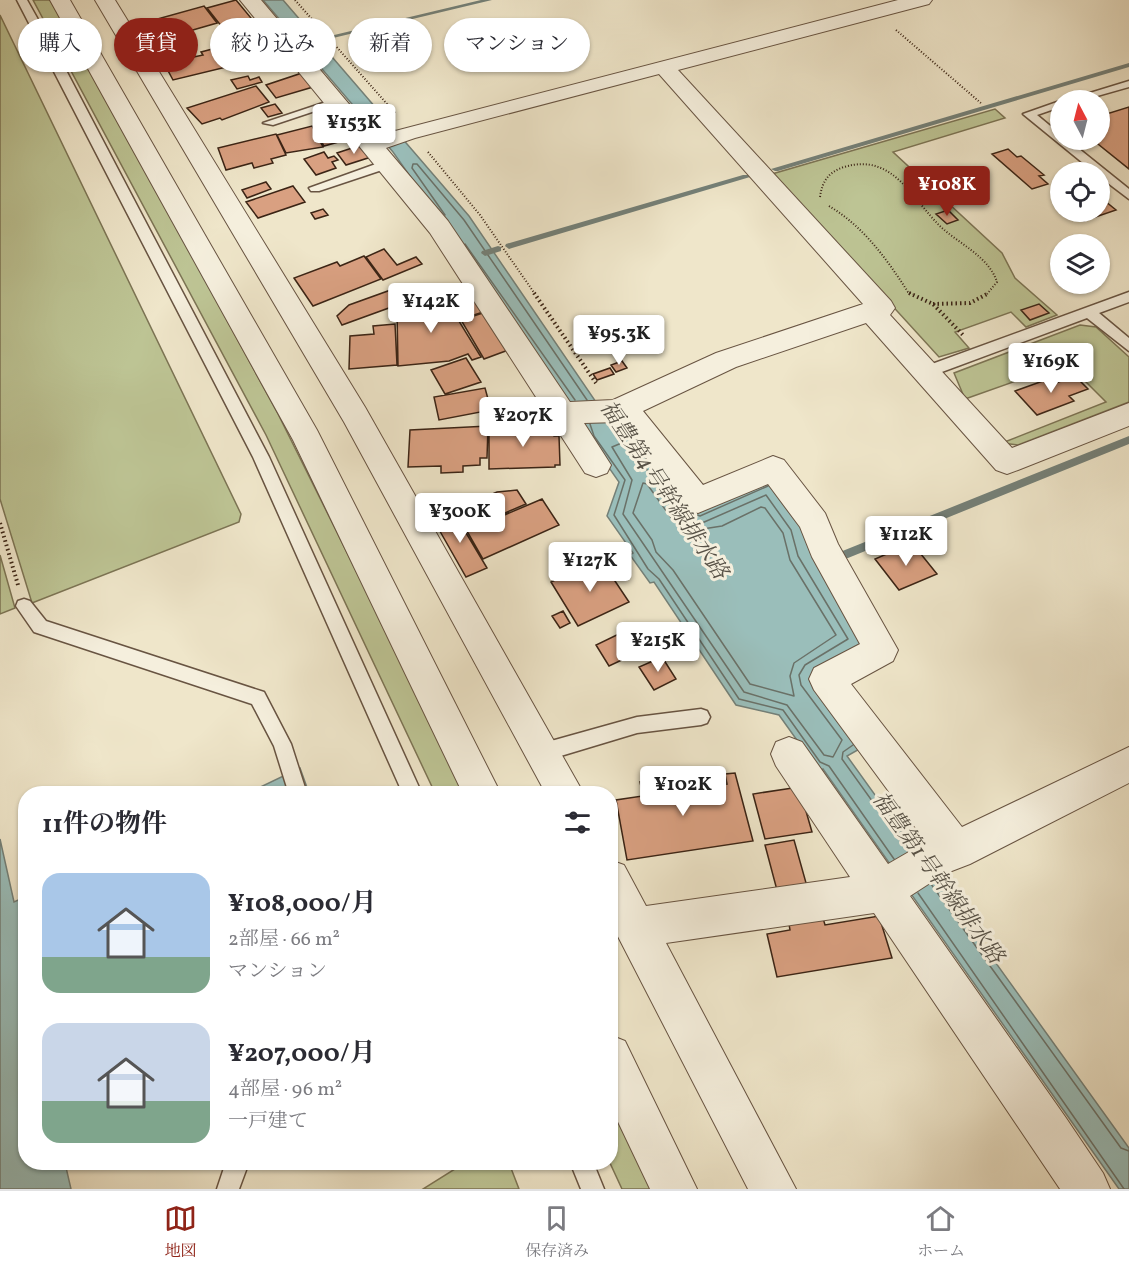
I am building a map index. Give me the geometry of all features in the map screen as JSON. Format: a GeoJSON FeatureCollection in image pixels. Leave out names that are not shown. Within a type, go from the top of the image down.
{"type":"FeatureCollection","features":[{"type":"Feature","properties":{"kind":"street"},"geometry":{"type":"LineString","coordinates":[[60,0],[307,438],[479,786]]}},
{"type":"Feature","properties":{"kind":"street"},"geometry":{"type":"LineString","coordinates":[[105,0],[354,415],[562,786]]}},
{"type":"Feature","properties":{"kind":"street"},"geometry":{"type":"LineString","coordinates":[[250,0],[379,151],[439,227],[596,465]]}},
{"type":"Feature","properties":{"kind":"street"},"geometry":{"type":"LineString","coordinates":[[379,151],[409,132],[664,67],[871,8],[922,0]]}},
{"type":"Feature","properties":{"kind":"street"},"geometry":{"type":"LineString","coordinates":[[563,413],[620,409],[726,360],[882,308],[664,67]]}},
{"type":"Feature","properties":{"kind":"street"},"geometry":{"type":"LineString","coordinates":[[872,311],[1007,462],[1129,414]]}},
{"type":"Feature","properties":{"kind":"street"},"geometry":{"type":"LineString","coordinates":[[620,409],[698,501],[773,468],[814,522],[822,548],[881,650],[826,679],[944,855]]}},
{"type":"Feature","properties":{"kind":"street"},"geometry":{"type":"LineString","coordinates":[[789,753],[888,887],[1087,1189]]}},
{"type":"Feature","properties":{"kind":"street"},"geometry":{"type":"LineString","coordinates":[[636,927],[888,887],[944,855],[1129,764]]}},
{"type":"Feature","properties":{"kind":"street"},"geometry":{"type":"LineString","coordinates":[[618,894],[773,1189]]}},
{"type":"Feature","properties":{"kind":"street"},"geometry":{"type":"LineString","coordinates":[[618,1073],[674,1189]]}},
{"type":"Feature","properties":{"kind":"lane"},"geometry":{"type":"LineString","coordinates":[[22,0],[54,57],[261,457],[409,786]]}},
{"type":"Feature","properties":{"kind":"lane"},"geometry":{"type":"LineString","coordinates":[[1108,90],[1129,84]]}},
{"type":"Feature","properties":{"kind":"lane"},"geometry":{"type":"LineString","coordinates":[[269,123],[336,102]]}},
{"type":"Feature","properties":{"kind":"lane"},"geometry":{"type":"LineString","coordinates":[[1050,107],[1029,114],[1050,131]]}},
{"type":"Feature","properties":{"kind":"lane"},"geometry":{"type":"LineString","coordinates":[[1073,150],[1129,195]]}},
{"type":"Feature","properties":{"kind":"lane"},"geometry":{"type":"LineString","coordinates":[[315,188],[379,151]]}},
{"type":"Feature","properties":{"kind":"lane"},"geometry":{"type":"LineString","coordinates":[[926,372],[1129,297]]}},
{"type":"Feature","properties":{"kind":"lane"},"geometry":{"type":"LineString","coordinates":[[1089,312],[1129,346]]}},
{"type":"Feature","properties":{"kind":"lane"},"geometry":{"type":"LineString","coordinates":[[24,606],[40,627],[258,698],[282,744],[295,786]]}},
{"type":"Feature","properties":{"kind":"lane"},"geometry":{"type":"LineString","coordinates":[[544,752],[637,725],[701,717]]}},
{"type":"Feature","properties":{"kind":"lane"},"geometry":{"type":"LineString","coordinates":[[228,1189],[235,1170]]}},
{"type":"Feature","properties":{"kind":"lane"},"geometry":{"type":"LineString","coordinates":[[585,1170],[593,1189]]}},
{"type":"Feature","properties":{"kind":"path"},"geometry":{"type":"LineString","coordinates":[[295,0],[480,215],[606,397],[620,409]]}},
{"type":"Feature","properties":{"kind":"path"},"geometry":{"type":"LineString","coordinates":[[871,8],[982,104]]}},
{"type":"Feature","properties":{"kind":"path"},"geometry":{"type":"LineString","coordinates":[[933,304],[960,306],[983,299],[997,282],[995,274],[989,265],[955,240],[932,219],[914,200],[902,179],[890,172],[876,166],[850,165],[824,177],[820,186],[820,197],[844,215],[880,250],[908,292],[933,304],[979,352]]}},
{"type":"Feature","properties":{"kind":"path"},"geometry":{"type":"LineString","coordinates":[[0,523],[24,606]]}},
{"type":"Feature","properties":{"kind":"green space"},"geometry":{"type":"Polygon","coordinates":[[[33,0],[50,0],[61,18],[43,18],[33,0]]]}},
{"type":"Feature","properties":{"kind":"green space"},"geometry":{"type":"Polygon","coordinates":[[[0,15],[18,52],[18,72],[28,72],[241,514],[239,522],[32,603],[0,499],[0,15]]]}},
{"type":"Feature","properties":{"kind":"green space"},"geometry":{"type":"Polygon","coordinates":[[[72,72],[92,72],[278,414],[464,786],[432,786],[266,435],[72,72]]]}},
{"type":"Feature","properties":{"kind":"green space"},"geometry":{"type":"Polygon","coordinates":[[[995,109],[1005,118],[893,152],[1002,253],[1015,278],[1057,315],[1026,327],[1011,312],[955,332],[969,348],[939,357],[772,174],[995,109]]]}},
{"type":"Feature","properties":{"kind":"green space"},"geometry":{"type":"Polygon","coordinates":[[[1080,325],[1096,327],[1129,357],[1129,402],[1018,445],[1002,443],[1106,402],[1067,363],[965,399],[954,373],[1080,325]]]}},
{"type":"Feature","properties":{"kind":"green space"},"geometry":{"type":"Polygon","coordinates":[[[0,555],[15,608],[0,614],[0,555]]]}},
{"type":"Feature","properties":{"kind":"green space"},"geometry":{"type":"Polygon","coordinates":[[[618,1111],[654,1189],[622,1189],[613,1170],[618,1170],[618,1111]]]}},
{"type":"Feature","properties":{"kind":"green space"},"geometry":{"type":"Polygon","coordinates":[[[453,1170],[512,1170],[519,1189],[423,1189],[453,1170]]]}},
{"type":"Feature","properties":{"kind":"water"},"geometry":{"type":"Polygon","coordinates":[[[263,0],[283,0],[298,18],[278,18],[263,0]]]}},
{"type":"Feature","properties":{"kind":"water","name":"福豊第4号幹線排水路"},"geometry":{"type":"Polygon","coordinates":[[[336,62],[469,216],[615,430],[630,426],[696,511],[771,478],[804,524],[868,646],[812,676],[863,747],[847,756],[1129,1148],[1129,1189],[1119,1189],[823,769],[819,771],[779,715],[736,705],[654,582],[650,583],[630,555],[633,553],[607,516],[619,482],[589,439],[583,422],[393,152],[325,72],[336,72],[336,62]]]}},
{"type":"Feature","properties":{"kind":"water"},"geometry":{"type":"Polygon","coordinates":[[[300,768],[306,786],[263,786],[300,768]]]}},
{"type":"Feature","properties":{"kind":"water"},"geometry":{"type":"Polygon","coordinates":[[[0,839],[14,902],[18,900],[18,1170],[67,1170],[71,1189],[0,1189],[0,839]]]}},
{"type":"Feature","properties":{"kind":"building"},"geometry":{"type":"Polygon","coordinates":[[[236,0],[251,18],[215,18],[207,8],[236,0]]]}},
{"type":"Feature","properties":{"kind":"building"},"geometry":{"type":"Polygon","coordinates":[[[204,6],[213,18],[210,18],[210,25],[198,29],[198,18],[161,18],[204,6]]]}},
{"type":"Feature","properties":{"kind":"building"},"geometry":{"type":"Polygon","coordinates":[[[210,50],[210,71],[173,80],[169,72],[198,72],[198,56],[203,55],[201,52],[210,50]]]}},
{"type":"Feature","properties":{"kind":"building"},"geometry":{"type":"Polygon","coordinates":[[[302,73],[313,87],[276,98],[266,85],[302,73]]]}},
{"type":"Feature","properties":{"kind":"building"},"geometry":{"type":"Polygon","coordinates":[[[248,76],[250,80],[259,77],[262,82],[237,89],[231,80],[248,76]]]}},
{"type":"Feature","properties":{"kind":"building"},"geometry":{"type":"Polygon","coordinates":[[[256,86],[269,102],[222,120],[220,118],[202,124],[187,108],[256,86]]]}},
{"type":"Feature","properties":{"kind":"building"},"geometry":{"type":"Polygon","coordinates":[[[275,104],[282,113],[268,117],[261,108],[275,104]]]}},
{"type":"Feature","properties":{"kind":"building"},"geometry":{"type":"Polygon","coordinates":[[[1129,107],[1129,169],[1105,150],[1110,150],[1110,113],[1129,107]]]}},
{"type":"Feature","properties":{"kind":"building"},"geometry":{"type":"Polygon","coordinates":[[[312,126],[323,147],[286,153],[277,135],[312,126]]]}},
{"type":"Feature","properties":{"kind":"building"},"geometry":{"type":"Polygon","coordinates":[[[337,132],[342,141],[324,146],[319,137],[337,132]]]}},
{"type":"Feature","properties":{"kind":"building"},"geometry":{"type":"Polygon","coordinates":[[[276,134],[286,155],[271,159],[273,163],[254,168],[252,163],[226,170],[218,148],[276,134]]]}},
{"type":"Feature","properties":{"kind":"building"},"geometry":{"type":"Polygon","coordinates":[[[361,145],[371,157],[346,165],[337,153],[361,145]]]}},
{"type":"Feature","properties":{"kind":"building"},"geometry":{"type":"Polygon","coordinates":[[[1008,149],[1017,157],[1021,156],[1044,175],[1039,176],[1048,184],[1032,189],[992,154],[1008,149]]]}},
{"type":"Feature","properties":{"kind":"building"},"geometry":{"type":"Polygon","coordinates":[[[324,152],[328,158],[334,156],[338,160],[332,162],[336,168],[316,175],[304,159],[324,152]]]}},
{"type":"Feature","properties":{"kind":"building"},"geometry":{"type":"Polygon","coordinates":[[[266,182],[271,189],[247,198],[242,190],[266,182]]]}},
{"type":"Feature","properties":{"kind":"building"},"geometry":{"type":"Polygon","coordinates":[[[293,186],[305,202],[258,218],[246,202],[293,186]]]}},
{"type":"Feature","properties":{"kind":"building"},"geometry":{"type":"Polygon","coordinates":[[[323,209],[328,215],[315,219],[311,213],[323,209]]]}},
{"type":"Feature","properties":{"kind":"building"},"geometry":{"type":"Polygon","coordinates":[[[948,210],[958,220],[947,224],[936,214],[948,210]]]}},
{"type":"Feature","properties":{"kind":"building"},"geometry":{"type":"Polygon","coordinates":[[[384,249],[397,265],[416,257],[422,264],[383,280],[366,257],[384,249]]]}},
{"type":"Feature","properties":{"kind":"building"},"geometry":{"type":"Polygon","coordinates":[[[364,256],[381,279],[313,306],[294,278],[337,262],[340,266],[364,256]]]}},
{"type":"Feature","properties":{"kind":"building"},"geometry":{"type":"Polygon","coordinates":[[[399,287],[408,301],[342,325],[337,316],[349,305],[399,287]]]}},
{"type":"Feature","properties":{"kind":"building"},"geometry":{"type":"Polygon","coordinates":[[[473,290],[486,311],[459,320],[447,299],[473,290]]]}},
{"type":"Feature","properties":{"kind":"building"},"geometry":{"type":"Polygon","coordinates":[[[443,295],[481,357],[472,360],[468,354],[449,361],[398,366],[397,310],[443,295]]]}},
{"type":"Feature","properties":{"kind":"building"},"geometry":{"type":"Polygon","coordinates":[[[1039,304],[1049,313],[1030,320],[1021,310],[1039,304]]]}},
{"type":"Feature","properties":{"kind":"building"},"geometry":{"type":"Polygon","coordinates":[[[486,312],[511,349],[484,359],[461,320],[486,312]]]}},
{"type":"Feature","properties":{"kind":"building"},"geometry":{"type":"Polygon","coordinates":[[[395,324],[397,365],[349,369],[350,336],[374,334],[373,326],[395,324]]]}},
{"type":"Feature","properties":{"kind":"building"},"geometry":{"type":"Polygon","coordinates":[[[466,358],[481,382],[445,394],[431,370],[466,358]]]}},
{"type":"Feature","properties":{"kind":"building"},"geometry":{"type":"Polygon","coordinates":[[[622,361],[627,368],[616,372],[611,365],[622,361]]]}},
{"type":"Feature","properties":{"kind":"building"},"geometry":{"type":"Polygon","coordinates":[[[610,368],[614,374],[597,380],[593,374],[610,368]]]}},
{"type":"Feature","properties":{"kind":"building"},"geometry":{"type":"Polygon","coordinates":[[[1075,376],[1088,389],[1069,396],[1074,401],[1037,415],[1015,391],[1051,378],[1056,383],[1075,376]]]}},
{"type":"Feature","properties":{"kind":"building"},"geometry":{"type":"Polygon","coordinates":[[[485,388],[491,410],[439,420],[434,397],[485,388]]]}},
{"type":"Feature","properties":{"kind":"building"},"geometry":{"type":"Polygon","coordinates":[[[488,426],[487,458],[480,458],[480,465],[463,466],[463,472],[441,473],[441,466],[408,467],[410,430],[488,426]]]}},
{"type":"Feature","properties":{"kind":"building"},"geometry":{"type":"Polygon","coordinates":[[[553,428],[554,436],[559,436],[560,465],[489,469],[489,429],[553,428]]]}},
{"type":"Feature","properties":{"kind":"building"},"geometry":{"type":"Polygon","coordinates":[[[517,490],[526,504],[465,530],[454,510],[497,492],[517,490]]]}},
{"type":"Feature","properties":{"kind":"building"},"geometry":{"type":"Polygon","coordinates":[[[542,499],[559,525],[483,559],[467,531],[542,499]]]}},
{"type":"Feature","properties":{"kind":"building"},"geometry":{"type":"Polygon","coordinates":[[[453,511],[487,568],[466,577],[433,519],[453,511]]]}},
{"type":"Feature","properties":{"kind":"building"},"geometry":{"type":"Polygon","coordinates":[[[912,543],[937,574],[899,590],[875,559],[912,543]]]}},
{"type":"Feature","properties":{"kind":"building"},"geometry":{"type":"Polygon","coordinates":[[[601,560],[629,602],[578,626],[551,582],[601,560]]]}},
{"type":"Feature","properties":{"kind":"building"},"geometry":{"type":"Polygon","coordinates":[[[563,611],[570,623],[560,628],[552,616],[563,611]]]}},
{"type":"Feature","properties":{"kind":"building"},"geometry":{"type":"Polygon","coordinates":[[[625,631],[639,652],[609,666],[596,645],[625,631]]]}},
{"type":"Feature","properties":{"kind":"building"},"geometry":{"type":"Polygon","coordinates":[[[662,657],[676,679],[654,690],[639,667],[662,657]]]}},
{"type":"Feature","properties":{"kind":"building"},"geometry":{"type":"Polygon","coordinates":[[[735,773],[753,841],[627,860],[618,800],[643,796],[640,782],[681,776],[682,783],[704,780],[706,787],[727,784],[725,774],[735,773]]]}},
{"type":"Feature","properties":{"kind":"building"},"geometry":{"type":"Polygon","coordinates":[[[799,787],[812,832],[765,839],[753,794],[799,787]]]}},
{"type":"Feature","properties":{"kind":"building"},"geometry":{"type":"Polygon","coordinates":[[[794,840],[808,890],[778,894],[765,845],[794,840]]]}},
{"type":"Feature","properties":{"kind":"building"},"geometry":{"type":"Polygon","coordinates":[[[879,916],[892,958],[777,977],[767,934],[790,930],[789,924],[823,918],[825,925],[879,916]]]}},
{"type":"Feature","properties":{"kind":"waterway"},"geometry":{"type":"LineString","coordinates":[[336,35],[489,0]]}},
{"type":"Feature","properties":{"kind":"waterway"},"geometry":{"type":"LineString","coordinates":[[775,169],[1129,65]]}},
{"type":"Feature","properties":{"kind":"waterway"},"geometry":{"type":"LineString","coordinates":[[509,246],[746,177]]}},
{"type":"Feature","properties":{"kind":"waterway"},"geometry":{"type":"LineString","coordinates":[[485,253],[498,249]]}},
{"type":"Feature","properties":{"kind":"waterway"},"geometry":{"type":"LineString","coordinates":[[844,555],[1129,440]]}},
{"type":"Feature","properties":{"kind":"water label","name":"福豊第1号幹線排水路"},"geometry":{"type":"Point","coordinates":[939,877]}}]}
